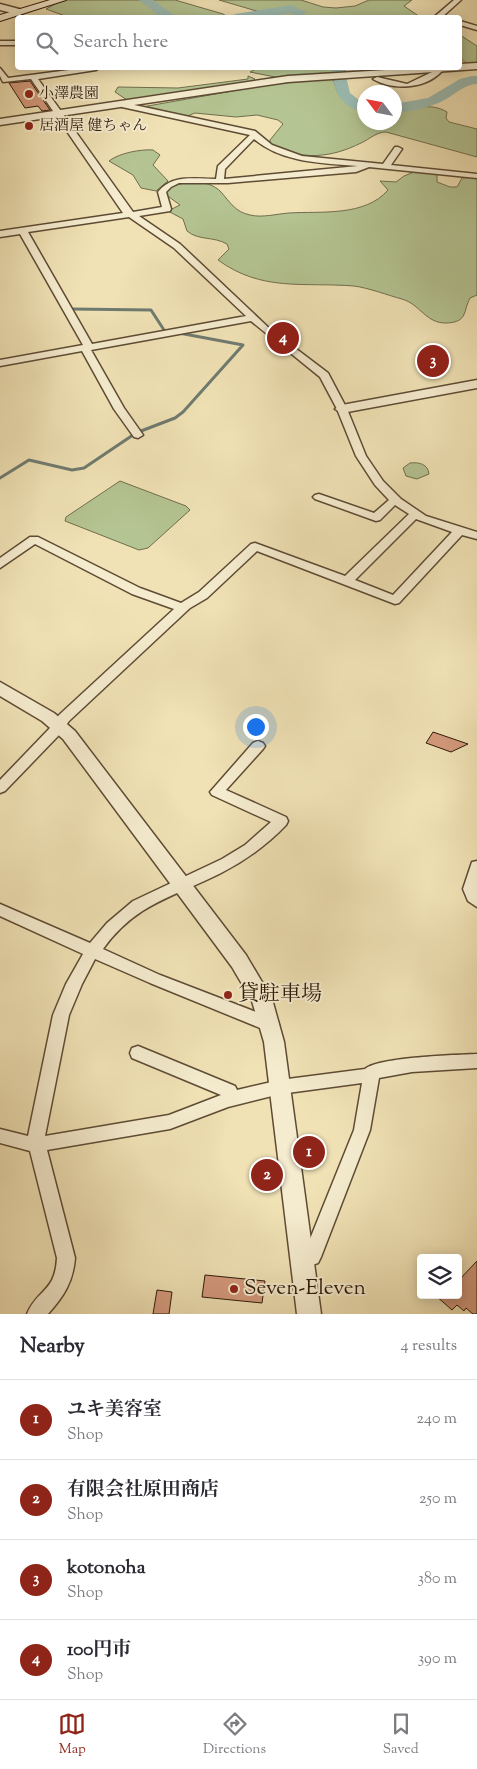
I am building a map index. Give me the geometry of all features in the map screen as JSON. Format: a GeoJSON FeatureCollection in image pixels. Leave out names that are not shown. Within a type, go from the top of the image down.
{"type":"FeatureCollection","features":[{"type":"Feature","properties":{"kind":"main road"},"geometry":{"type":"LineString","coordinates":[[0,18],[61,0]]}},
{"type":"Feature","properties":{"kind":"street"},"geometry":{"type":"LineString","coordinates":[[441,15],[458,0]]}},
{"type":"Feature","properties":{"kind":"street"},"geometry":{"type":"LineString","coordinates":[[0,7],[20,12]]}},
{"type":"Feature","properties":{"kind":"street"},"geometry":{"type":"LineString","coordinates":[[462,24],[477,28]]}},
{"type":"Feature","properties":{"kind":"street"},"geometry":{"type":"LineString","coordinates":[[0,43],[15,43]]}},
{"type":"Feature","properties":{"kind":"street"},"geometry":{"type":"LineString","coordinates":[[462,67],[477,66]]}},
{"type":"Feature","properties":{"kind":"street"},"geometry":{"type":"LineString","coordinates":[[0,70],[6,80],[82,70]]}},
{"type":"Feature","properties":{"kind":"street"},"geometry":{"type":"LineString","coordinates":[[0,122],[125,105],[269,81],[407,70]]}},
{"type":"Feature","properties":{"kind":"street"},"geometry":{"type":"LineString","coordinates":[[380,80],[408,86],[435,74],[437,70]]}},
{"type":"Feature","properties":{"kind":"street"},"geometry":{"type":"LineString","coordinates":[[33,77],[130,214],[151,226],[177,246],[272,336],[324,375],[342,409],[361,456],[379,482],[397,501],[415,514],[477,536]]}},
{"type":"Feature","properties":{"kind":"street"},"geometry":{"type":"LineString","coordinates":[[125,105],[252,133],[269,147],[296,157],[384,168],[477,176]]}},
{"type":"Feature","properties":{"kind":"street"},"geometry":{"type":"LineString","coordinates":[[220,181],[221,168],[253,136],[257,136]]}},
{"type":"Feature","properties":{"kind":"street"},"geometry":{"type":"LineString","coordinates":[[384,168],[398,149]]}},
{"type":"Feature","properties":{"kind":"street"},"geometry":{"type":"LineString","coordinates":[[0,234],[167,209],[162,192],[172,183],[356,170],[367,165]]}},
{"type":"Feature","properties":{"kind":"street"},"geometry":{"type":"LineString","coordinates":[[23,231],[119,410],[138,435]]}},
{"type":"Feature","properties":{"kind":"street"},"geometry":{"type":"LineString","coordinates":[[0,363],[253,318]]}},
{"type":"Feature","properties":{"kind":"street"},"geometry":{"type":"LineString","coordinates":[[342,409],[477,384]]}},
{"type":"Feature","properties":{"kind":"street"},"geometry":{"type":"LineString","coordinates":[[319,497],[376,518],[390,503],[397,501]]}},
{"type":"Feature","properties":{"kind":"street"},"geometry":{"type":"LineString","coordinates":[[347,581],[415,514]]}},
{"type":"Feature","properties":{"kind":"street"},"geometry":{"type":"LineString","coordinates":[[0,788],[59,725],[183,608],[203,594],[255,546],[395,600],[460,530]]}},
{"type":"Feature","properties":{"kind":"street"},"geometry":{"type":"LineString","coordinates":[[0,564],[34,540],[144,595],[183,608]]}},
{"type":"Feature","properties":{"kind":"street"},"geometry":{"type":"LineString","coordinates":[[0,688],[59,725],[76,743],[182,884],[254,985],[271,1024],[309,1314]]}},
{"type":"Feature","properties":{"kind":"street"},"geometry":{"type":"LineString","coordinates":[[36,1314],[59,1288],[65,1273],[66,1258],[36,1144],[37,1122],[61,1015],[74,981],[92,952],[117,923],[137,905],[242,856],[262,841],[281,821],[217,792],[258,746]]}},
{"type":"Feature","properties":{"kind":"street"},"geometry":{"type":"LineString","coordinates":[[477,866],[469,889],[477,901]]}},
{"type":"Feature","properties":{"kind":"street"},"geometry":{"type":"LineString","coordinates":[[0,910],[92,952],[271,1024]]}},
{"type":"Feature","properties":{"kind":"street"},"geometry":{"type":"LineString","coordinates":[[138,1053],[229,1091],[232,1099]]}},
{"type":"Feature","properties":{"kind":"street"},"geometry":{"type":"LineString","coordinates":[[302,1258],[312,1257],[354,1152],[363,1123],[372,1072],[412,1065],[477,1061]]}},
{"type":"Feature","properties":{"kind":"street"},"geometry":{"type":"LineString","coordinates":[[0,1136],[29,1144],[36,1144],[170,1122],[232,1099],[280,1088],[372,1075]]}},
{"type":"Feature","properties":{"kind":"green space"},"geometry":{"type":"Polygon","coordinates":[[[62,0],[175,0],[225,15],[62,15],[46,9],[62,0]]]}},
{"type":"Feature","properties":{"kind":"green space"},"geometry":{"type":"Polygon","coordinates":[[[219,0],[301,0],[323,7],[336,8],[355,6],[369,0],[412,0],[404,6],[417,15],[270,15],[219,0]]]}},
{"type":"Feature","properties":{"kind":"green space"},"geometry":{"type":"Polygon","coordinates":[[[462,36],[477,46],[477,63],[467,64],[462,60],[462,36]]]}},
{"type":"Feature","properties":{"kind":"green space"},"geometry":{"type":"Polygon","coordinates":[[[254,70],[345,71],[280,78],[250,72],[254,70]]]}},
{"type":"Feature","properties":{"kind":"green space"},"geometry":{"type":"Polygon","coordinates":[[[248,76],[255,79],[253,81],[141,101],[127,100],[115,92],[118,87],[178,88],[248,79],[248,76]]]}},
{"type":"Feature","properties":{"kind":"green space"},"geometry":{"type":"Polygon","coordinates":[[[331,79],[334,81],[338,93],[344,101],[357,107],[357,130],[402,130],[402,109],[428,107],[441,109],[447,112],[446,118],[449,122],[477,129],[477,157],[386,132],[376,134],[361,143],[338,152],[316,156],[305,155],[293,153],[270,144],[270,140],[283,124],[278,120],[257,115],[236,117],[195,113],[185,117],[142,107],[272,84],[331,79]]]}},
{"type":"Feature","properties":{"kind":"green space"},"geometry":{"type":"Polygon","coordinates":[[[153,150],[160,155],[153,165],[168,181],[156,191],[141,188],[133,175],[109,161],[130,152],[153,150]]]}},
{"type":"Feature","properties":{"kind":"green space"},"geometry":{"type":"Polygon","coordinates":[[[414,172],[437,173],[437,182],[450,187],[457,187],[462,178],[477,177],[477,295],[470,298],[462,318],[454,322],[447,323],[434,320],[414,305],[402,299],[366,288],[335,285],[283,284],[251,277],[234,270],[218,260],[229,249],[227,244],[196,236],[187,231],[183,219],[168,211],[180,205],[165,194],[167,189],[173,186],[195,182],[216,188],[237,209],[245,214],[255,216],[342,211],[367,205],[378,199],[388,190],[380,181],[396,182],[414,172]]]}},
{"type":"Feature","properties":{"kind":"green space"},"geometry":{"type":"Polygon","coordinates":[[[410,463],[422,464],[427,468],[429,474],[417,479],[406,476],[403,468],[410,463]]]}},
{"type":"Feature","properties":{"kind":"green space"},"geometry":{"type":"Polygon","coordinates":[[[120,481],[186,506],[190,510],[148,548],[139,550],[65,521],[66,517],[120,481]]]}},
{"type":"Feature","properties":{"kind":"building","name":"小澤農園"},"geometry":{"type":"Polygon","coordinates":[[[30,81],[50,110],[42,111],[38,106],[25,108],[9,83],[30,81]]]}},
{"type":"Feature","properties":{"kind":"building"},"geometry":{"type":"Polygon","coordinates":[[[433,732],[468,744],[451,752],[426,743],[433,732]]]}},
{"type":"Feature","properties":{"kind":"building"},"geometry":{"type":"Polygon","coordinates":[[[477,1261],[477,1314],[473,1314],[466,1308],[464,1311],[457,1305],[452,1310],[440,1299],[462,1299],[462,1277],[477,1261]]]}},
{"type":"Feature","properties":{"kind":"building","name":"Seven-Eleven"},"geometry":{"type":"Polygon","coordinates":[[[205,1275],[265,1281],[262,1303],[202,1297],[205,1275]]]}},
{"type":"Feature","properties":{"kind":"building"},"geometry":{"type":"Polygon","coordinates":[[[157,1290],[172,1292],[169,1314],[153,1314],[157,1290]]]}},
{"type":"Feature","properties":{"kind":"waterway"},"geometry":{"type":"LineString","coordinates":[[145,0],[166,15]]}},
{"type":"Feature","properties":{"kind":"waterway"},"geometry":{"type":"LineString","coordinates":[[254,15],[291,9],[300,12],[298,15]]}},
{"type":"Feature","properties":{"kind":"waterway"},"geometry":{"type":"LineString","coordinates":[[338,70],[343,93],[351,102],[357,105]]}},
{"type":"Feature","properties":{"kind":"waterway"},"geometry":{"type":"LineString","coordinates":[[402,107],[427,103],[449,93],[468,80],[477,80]]}},
{"type":"Feature","properties":{"kind":"waterway"},"geometry":{"type":"LineString","coordinates":[[71,309],[151,310],[164,330]]}},
{"type":"Feature","properties":{"kind":"waterway"},"geometry":{"type":"LineString","coordinates":[[141,431],[175,418],[183,412],[243,345],[179,333]]}},
{"type":"Feature","properties":{"kind":"waterway"},"geometry":{"type":"LineString","coordinates":[[0,478],[29,460],[72,470],[84,468],[133,435]]}},
{"type":"Feature","properties":{"kind":"place","name":"小澤農園"},"geometry":{"type":"Point","coordinates":[29,94]}},
{"type":"Feature","properties":{"kind":"place","name":"居酒屋 健ちゃん"},"geometry":{"type":"Point","coordinates":[29,126]}},
{"type":"Feature","properties":{"kind":"place","name":"100円市"},"geometry":{"type":"Point","coordinates":[283,338]}},
{"type":"Feature","properties":{"kind":"place","name":"kotonoha"},"geometry":{"type":"Point","coordinates":[433,361]}},
{"type":"Feature","properties":{"kind":"place","name":"貸駐車場"},"geometry":{"type":"Point","coordinates":[228,995]}},
{"type":"Feature","properties":{"kind":"place","name":"ユキ美容室"},"geometry":{"type":"Point","coordinates":[309,1152]}},
{"type":"Feature","properties":{"kind":"place","name":"有限会社原田商店"},"geometry":{"type":"Point","coordinates":[267,1175]}},
{"type":"Feature","properties":{"kind":"place","name":"Seven-Eleven"},"geometry":{"type":"Point","coordinates":[234,1289]}}]}
